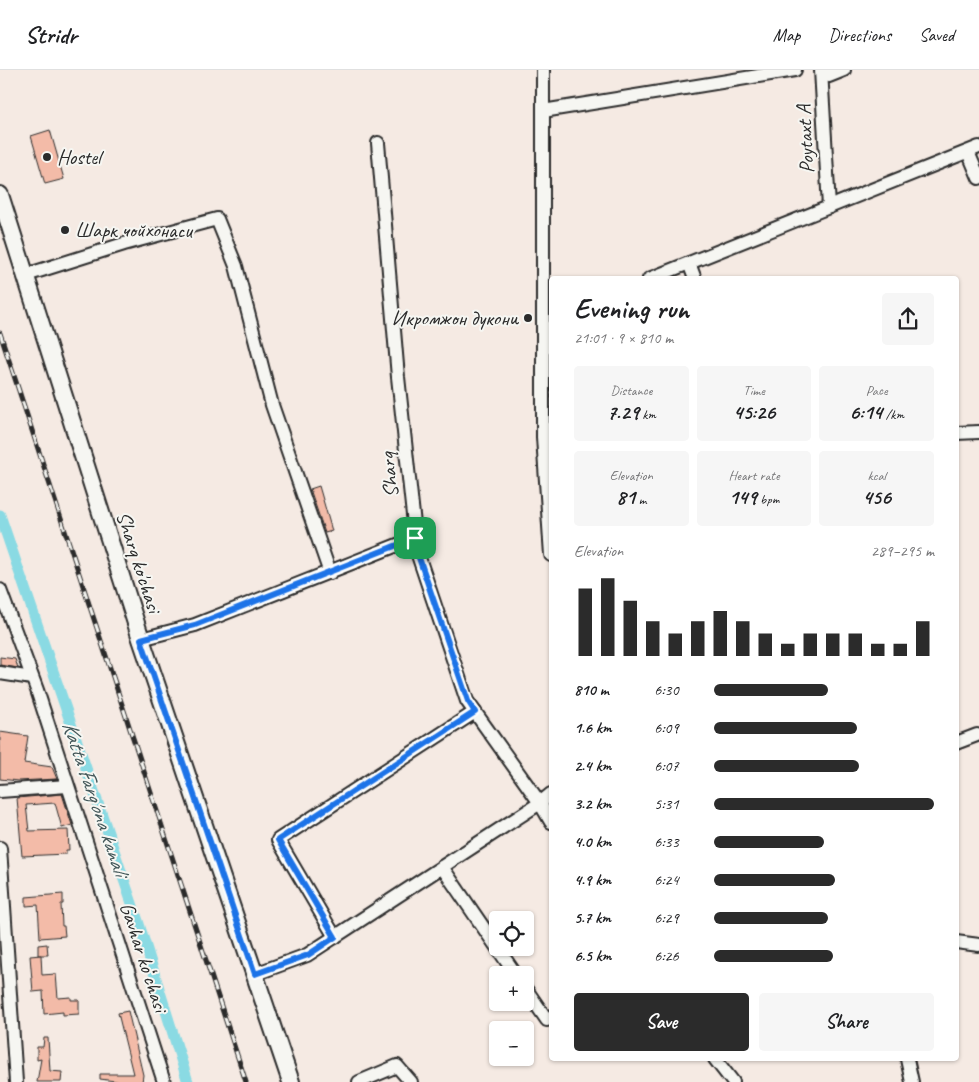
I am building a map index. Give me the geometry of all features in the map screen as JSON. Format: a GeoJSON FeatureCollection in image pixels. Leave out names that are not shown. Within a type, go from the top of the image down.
{"type":"FeatureCollection","features":[{"type":"Feature","properties":{"kind":"main road","name":"Sharq ko'chasi"},"geometry":{"type":"LineString","coordinates":[[0,194],[141,639],[291,1082]]}},
{"type":"Feature","properties":{"kind":"street"},"geometry":{"type":"LineString","coordinates":[[544,70],[547,320],[543,437],[549,526]]}},
{"type":"Feature","properties":{"kind":"street"},"geometry":{"type":"LineString","coordinates":[[543,111],[795,70]]}},
{"type":"Feature","properties":{"kind":"street"},"geometry":{"type":"LineString","coordinates":[[823,70],[829,76],[844,70]]}},
{"type":"Feature","properties":{"kind":"street","name":"Poytaxt A"},"geometry":{"type":"LineString","coordinates":[[823,70],[829,207]]}},
{"type":"Feature","properties":{"kind":"street","name":"Sharq"},"geometry":{"type":"LineString","coordinates":[[378,143],[398,377],[417,552],[468,701],[549,819]]}},
{"type":"Feature","properties":{"kind":"street"},"geometry":{"type":"LineString","coordinates":[[656,276],[973,150],[979,178]]}},
{"type":"Feature","properties":{"kind":"street"},"geometry":{"type":"LineString","coordinates":[[26,275],[124,244],[217,219],[236,266],[272,405],[330,573]]}},
{"type":"Feature","properties":{"kind":"street"},"geometry":{"type":"LineString","coordinates":[[689,263],[694,276]]}},
{"type":"Feature","properties":{"kind":"street"},"geometry":{"type":"LineString","coordinates":[[959,433],[979,432]]}},
{"type":"Feature","properties":{"kind":"street"},"geometry":{"type":"LineString","coordinates":[[141,639],[195,625],[415,538]]}},
{"type":"Feature","properties":{"kind":"street","name":"Gavhar koʻchasi"},"geometry":{"type":"LineString","coordinates":[[0,590],[32,678],[164,1082]]}},
{"type":"Feature","properties":{"kind":"street"},"geometry":{"type":"LineString","coordinates":[[0,673],[32,678]]}},
{"type":"Feature","properties":{"kind":"street"},"geometry":{"type":"LineString","coordinates":[[335,937],[278,840],[475,712]]}},
{"type":"Feature","properties":{"kind":"street"},"geometry":{"type":"LineString","coordinates":[[959,742],[977,735]]}},
{"type":"Feature","properties":{"kind":"street"},"geometry":{"type":"LineString","coordinates":[[0,791],[67,786]]}},
{"type":"Feature","properties":{"kind":"street"},"geometry":{"type":"LineString","coordinates":[[255,974],[308,955],[549,796]]}},
{"type":"Feature","properties":{"kind":"street"},"geometry":{"type":"LineString","coordinates":[[0,848],[16,1082]]}},
{"type":"Feature","properties":{"kind":"street"},"geometry":{"type":"LineString","coordinates":[[442,867],[510,966]]}},
{"type":"Feature","properties":{"kind":"street"},"geometry":{"type":"LineString","coordinates":[[959,942],[979,945]]}},
{"type":"Feature","properties":{"kind":"street"},"geometry":{"type":"LineString","coordinates":[[534,1001],[547,1020],[549,1018]]}},
{"type":"Feature","properties":{"kind":"street"},"geometry":{"type":"LineString","coordinates":[[717,1061],[733,1082]]}},
{"type":"Feature","properties":{"kind":"street"},"geometry":{"type":"LineString","coordinates":[[907,1061],[912,1082]]}},
{"type":"Feature","properties":{"kind":"street"},"geometry":{"type":"LineString","coordinates":[[360,1082],[397,1066],[411,1082]]}},
{"type":"Feature","properties":{"kind":"building","name":"Hostel"},"geometry":{"type":"Polygon","coordinates":[[[50,130],[64,179],[45,184],[31,136],[50,130]]]}},
{"type":"Feature","properties":{"kind":"building"},"geometry":{"type":"Polygon","coordinates":[[[319,486],[332,531],[325,533],[310,489],[319,486]]]}},
{"type":"Feature","properties":{"kind":"building"},"geometry":{"type":"Polygon","coordinates":[[[0,657],[15,659],[18,668],[0,665],[0,657]]]}},
{"type":"Feature","properties":{"kind":"building"},"geometry":{"type":"Polygon","coordinates":[[[0,732],[28,736],[24,763],[52,767],[57,779],[18,781],[0,779],[0,732]]]}},
{"type":"Feature","properties":{"kind":"building"},"geometry":{"type":"Polygon","coordinates":[[[62,794],[72,825],[62,828],[55,803],[26,805],[29,831],[68,830],[69,850],[66,850],[66,854],[22,856],[17,798],[62,794]]]}},
{"type":"Feature","properties":{"kind":"building"},"geometry":{"type":"Polygon","coordinates":[[[63,894],[63,904],[61,904],[62,926],[64,926],[65,936],[40,938],[38,905],[26,906],[26,897],[63,894]]]}},
{"type":"Feature","properties":{"kind":"building"},"geometry":{"type":"Polygon","coordinates":[[[47,944],[48,955],[38,955],[38,945],[47,944]]]}},
{"type":"Feature","properties":{"kind":"building"},"geometry":{"type":"Polygon","coordinates":[[[41,955],[42,975],[56,974],[58,998],[71,997],[71,1000],[79,1000],[79,1014],[63,1015],[63,1012],[44,1014],[43,991],[33,992],[30,956],[41,955]]]}},
{"type":"Feature","properties":{"kind":"building"},"geometry":{"type":"Polygon","coordinates":[[[128,1011],[143,1075],[142,1082],[100,1079],[100,1074],[133,1074],[118,1013],[128,1011]]]}},
{"type":"Feature","properties":{"kind":"building"},"geometry":{"type":"Polygon","coordinates":[[[44,1038],[48,1038],[50,1071],[62,1072],[61,1082],[37,1082],[41,1059],[37,1060],[37,1047],[43,1047],[44,1038]]]}},
{"type":"Feature","properties":{"kind":"waterway","name":"Katta Farg'ona kanali"},"geometry":{"type":"LineString","coordinates":[[0,515],[138,921],[188,1082]]}},
{"type":"Feature","properties":{"kind":"railway"},"geometry":{"type":"LineString","coordinates":[[0,333],[246,1082]]}},
{"type":"Feature","properties":{"kind":"place","name":"Hostel"},"geometry":{"type":"Point","coordinates":[47,157]}},
{"type":"Feature","properties":{"kind":"place","name":"Шарк чойхонаси"},"geometry":{"type":"Point","coordinates":[65,230]}},
{"type":"Feature","properties":{"kind":"place","name":"Икромжон дукони"},"geometry":{"type":"Point","coordinates":[528,318]}},
{"type":"Feature","properties":{"kind":"route"},"geometry":{"type":"LineString","coordinates":[[415,538],[417,552],[468,701],[475,712],[278,840],[335,937],[308,955],[255,974],[141,639],[195,625],[415,538]]}}]}
